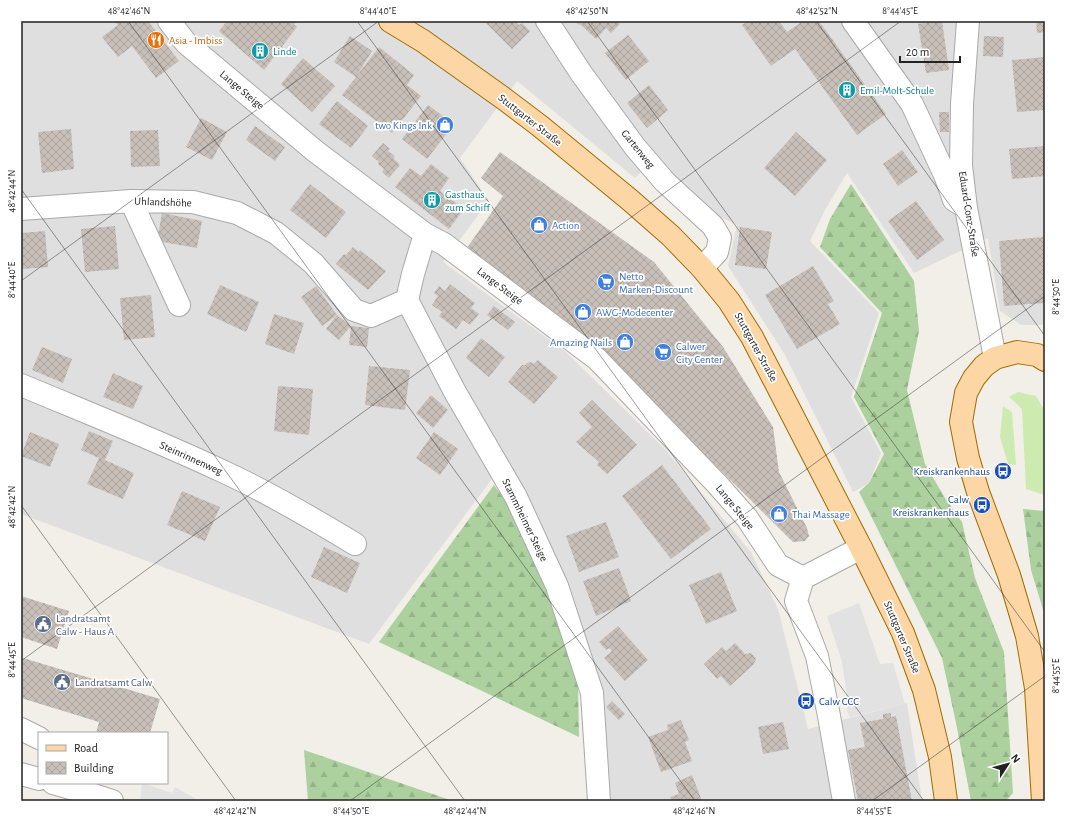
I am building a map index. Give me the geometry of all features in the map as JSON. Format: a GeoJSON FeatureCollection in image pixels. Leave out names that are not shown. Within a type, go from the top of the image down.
{"type":"FeatureCollection","features":[{"type":"Feature","properties":{"kind":"main road","name":"Stuttgarter Straße"},"geometry":{"type":"LineString","coordinates":[[390,21],[423,41],[540,126],[671,236],[702,268],[729,301],[752,337],[861,548],[903,633],[924,690],[940,757],[946,801]]}},
{"type":"Feature","properties":{"kind":"main road"},"geometry":{"type":"LineString","coordinates":[[1043,801],[1036,688],[1027,636],[1009,575],[978,492],[968,458],[961,422],[966,393],[974,378],[984,366],[995,358],[1017,352],[1037,355],[1045,360]]}},
{"type":"Feature","properties":{"kind":"street","name":"Lange Steige"},"geometry":{"type":"LineString","coordinates":[[169,21],[186,43],[315,151],[425,234],[444,244],[597,359],[717,484],[746,518],[778,566],[803,578]]}},
{"type":"Feature","properties":{"kind":"street","name":"Gartenweg"},"geometry":{"type":"LineString","coordinates":[[547,21],[581,73],[635,147],[665,182],[713,226],[720,238],[717,252],[702,268]]}},
{"type":"Feature","properties":{"kind":"street"},"geometry":{"type":"LineString","coordinates":[[853,21],[912,104],[945,176],[954,200],[966,208]]}},
{"type":"Feature","properties":{"kind":"street","name":"Eduard-Conz-Straße"},"geometry":{"type":"LineString","coordinates":[[968,21],[962,104],[961,166],[966,208],[995,358]]}},
{"type":"Feature","properties":{"kind":"street"},"geometry":{"type":"LineString","coordinates":[[131,201],[179,305]]}},
{"type":"Feature","properties":{"kind":"street","name":"Uhlandshöhe"},"geometry":{"type":"LineString","coordinates":[[21,208],[131,201],[193,202],[237,213],[276,233],[313,263],[354,310],[371,316],[407,300]]}},
{"type":"Feature","properties":{"kind":"street"},"geometry":{"type":"LineString","coordinates":[[407,300],[412,274],[425,234]]}},
{"type":"Feature","properties":{"kind":"street","name":"Stammheimer Steige"},"geometry":{"type":"LineString","coordinates":[[407,300],[455,392],[516,497],[557,586],[592,693],[599,801]]}},
{"type":"Feature","properties":{"kind":"street","name":"Steinrinnenweg"},"geometry":{"type":"LineString","coordinates":[[21,385],[106,420],[223,472],[304,513],[355,544]]}},
{"type":"Feature","properties":{"kind":"street"},"geometry":{"type":"LineString","coordinates":[[844,801],[818,656],[796,601],[803,578],[861,548]]}},
{"type":"Feature","properties":{"kind":"street"},"geometry":{"type":"LineString","coordinates":[[21,729],[38,738]]}},
{"type":"Feature","properties":{"kind":"street"},"geometry":{"type":"LineString","coordinates":[[21,774],[38,779]]}},
{"type":"Feature","properties":{"kind":"street"},"geometry":{"type":"LineString","coordinates":[[61,784],[84,787],[112,801]]}},
{"type":"Feature","properties":{"kind":"shaded area"},"geometry":{"type":"Polygon","coordinates":[[[21,21],[1045,21],[1045,325],[1021,325],[1000,311],[988,238],[914,273],[847,173],[825,210],[810,241],[879,313],[851,397],[881,453],[869,483],[853,492],[785,355],[728,266],[737,225],[695,205],[655,158],[635,178],[517,81],[460,158],[489,201],[443,262],[566,352],[664,448],[751,552],[778,609],[808,729],[907,703],[922,801],[608,801],[604,703],[568,584],[506,460],[369,644],[21,514],[21,21]]]}},
{"type":"Feature","properties":{"kind":"shaded area"},"geometry":{"type":"Polygon","coordinates":[[[859,603],[880,664],[893,663],[905,704],[850,717],[847,711],[848,704],[842,662],[827,616],[859,603]]]}},
{"type":"Feature","properties":{"kind":"shaded area"},"geometry":{"type":"Polygon","coordinates":[[[142,784],[145,784],[172,793],[175,787],[200,801],[140,801],[142,784]]]}},
{"type":"Feature","properties":{"kind":"green space"},"geometry":{"type":"Polygon","coordinates":[[[851,184],[914,281],[919,331],[907,390],[925,464],[945,498],[962,522],[975,578],[1004,652],[1013,793],[1006,801],[971,801],[942,658],[859,492],[869,483],[884,454],[854,397],[882,313],[820,247],[830,219],[851,184]]]}},
{"type":"Feature","properties":{"kind":"green space"},"geometry":{"type":"Polygon","coordinates":[[[1018,392],[1036,396],[1045,411],[1045,495],[1026,489],[1022,409],[1009,397],[1018,392]]]}},
{"type":"Feature","properties":{"kind":"green space"},"geometry":{"type":"Polygon","coordinates":[[[1003,406],[1012,412],[1016,465],[1008,464],[1000,437],[1003,406]]]}},
{"type":"Feature","properties":{"kind":"green space"},"geometry":{"type":"Polygon","coordinates":[[[494,485],[508,505],[544,585],[578,684],[579,737],[379,642],[494,485]]]}},
{"type":"Feature","properties":{"kind":"green space"},"geometry":{"type":"Polygon","coordinates":[[[1023,509],[1045,511],[1045,616],[1031,570],[1023,509]]]}},
{"type":"Feature","properties":{"kind":"green space"},"geometry":{"type":"Polygon","coordinates":[[[304,750],[453,801],[308,801],[304,750]]]}},
{"type":"Feature","properties":{"kind":"building"},"geometry":{"type":"Polygon","coordinates":[[[114,21],[148,21],[179,61],[156,78],[132,46],[118,57],[102,37],[118,25],[114,21]]]}},
{"type":"Feature","properties":{"kind":"building","name":"Linde"},"geometry":{"type":"Polygon","coordinates":[[[227,21],[297,21],[294,24],[297,27],[264,70],[219,31],[227,21]]]}},
{"type":"Feature","properties":{"kind":"building"},"geometry":{"type":"Polygon","coordinates":[[[515,21],[519,25],[522,23],[530,31],[512,49],[485,22],[515,21]]]}},
{"type":"Feature","properties":{"kind":"building"},"geometry":{"type":"Polygon","coordinates":[[[577,21],[617,21],[620,24],[611,33],[606,28],[596,39],[581,25],[577,24],[577,21]]]}},
{"type":"Feature","properties":{"kind":"building","name":"Emil-Molt-Schule"},"geometry":{"type":"Polygon","coordinates":[[[748,21],[779,21],[787,32],[803,21],[819,21],[886,114],[857,135],[795,49],[771,66],[742,25],[748,21]]]}},
{"type":"Feature","properties":{"kind":"building"},"geometry":{"type":"Polygon","coordinates":[[[942,21],[949,70],[926,73],[918,24],[942,21]]]}},
{"type":"Feature","properties":{"kind":"building"},"geometry":{"type":"Polygon","coordinates":[[[1036,21],[1045,21],[1045,32],[1037,33],[1036,21]]]}},
{"type":"Feature","properties":{"kind":"building"},"geometry":{"type":"Polygon","coordinates":[[[628,35],[649,61],[626,80],[605,53],[628,35]]]}},
{"type":"Feature","properties":{"kind":"building"},"geometry":{"type":"Polygon","coordinates":[[[350,36],[372,51],[356,77],[334,62],[350,36]]]}},
{"type":"Feature","properties":{"kind":"building"},"geometry":{"type":"Polygon","coordinates":[[[984,36],[1004,37],[1003,57],[983,56],[984,36]]]}},
{"type":"Feature","properties":{"kind":"building"},"geometry":{"type":"Polygon","coordinates":[[[379,47],[414,75],[407,85],[421,96],[392,133],[342,95],[379,47]]]}},
{"type":"Feature","properties":{"kind":"building"},"geometry":{"type":"Polygon","coordinates":[[[1045,57],[1045,110],[1017,112],[1012,60],[1045,57]]]}},
{"type":"Feature","properties":{"kind":"building"},"geometry":{"type":"Polygon","coordinates":[[[303,58],[335,86],[312,112],[281,84],[303,58]]]}},
{"type":"Feature","properties":{"kind":"building"},"geometry":{"type":"Polygon","coordinates":[[[649,85],[668,110],[647,128],[627,103],[649,85]]]}},
{"type":"Feature","properties":{"kind":"building"},"geometry":{"type":"Polygon","coordinates":[[[337,101],[368,126],[351,148],[319,124],[337,101]]]}},
{"type":"Feature","properties":{"kind":"building"},"geometry":{"type":"Polygon","coordinates":[[[428,105],[454,124],[427,159],[402,139],[428,105]]]}},
{"type":"Feature","properties":{"kind":"building"},"geometry":{"type":"Polygon","coordinates":[[[939,112],[949,112],[949,132],[940,132],[939,112]]]}},
{"type":"Feature","properties":{"kind":"building"},"geometry":{"type":"Polygon","coordinates":[[[201,118],[227,132],[212,160],[186,147],[201,118]]]}},
{"type":"Feature","properties":{"kind":"building"},"geometry":{"type":"Polygon","coordinates":[[[255,126],[285,147],[275,161],[246,140],[255,126]]]}},
{"type":"Feature","properties":{"kind":"building"},"geometry":{"type":"Polygon","coordinates":[[[71,129],[74,169],[42,173],[38,132],[71,129]]]}},
{"type":"Feature","properties":{"kind":"building"},"geometry":{"type":"Polygon","coordinates":[[[158,130],[160,166],[131,167],[130,131],[158,130]]]}},
{"type":"Feature","properties":{"kind":"building"},"geometry":{"type":"Polygon","coordinates":[[[796,132],[827,160],[795,196],[764,168],[796,132]]]}},
{"type":"Feature","properties":{"kind":"building"},"geometry":{"type":"Polygon","coordinates":[[[383,143],[390,149],[388,151],[395,156],[393,158],[400,165],[389,178],[382,172],[384,169],[378,164],[379,162],[372,156],[383,143]]]}},
{"type":"Feature","properties":{"kind":"building"},"geometry":{"type":"Polygon","coordinates":[[[1045,146],[1045,176],[1012,179],[1009,149],[1045,146]]]}},
{"type":"Feature","properties":{"kind":"building"},"geometry":{"type":"Polygon","coordinates":[[[902,150],[918,172],[898,186],[883,164],[902,150]]]}},
{"type":"Feature","properties":{"kind":"building","name":"Calwer City Center"},"geometry":{"type":"Polygon","coordinates":[[[500,152],[654,262],[723,347],[773,427],[779,472],[807,528],[809,536],[805,541],[793,542],[606,357],[467,248],[503,196],[481,178],[500,152]]]}},
{"type":"Feature","properties":{"kind":"building","name":"Gasthaus zum Schiff"},"geometry":{"type":"Polygon","coordinates":[[[431,164],[449,178],[440,191],[464,209],[449,229],[395,187],[410,168],[421,176],[431,164]]]}},
{"type":"Feature","properties":{"kind":"building"},"geometry":{"type":"Polygon","coordinates":[[[310,184],[346,212],[326,238],[290,210],[310,184]]]}},
{"type":"Feature","properties":{"kind":"building"},"geometry":{"type":"Polygon","coordinates":[[[916,201],[944,240],[917,260],[888,221],[916,201]]]}},
{"type":"Feature","properties":{"kind":"building"},"geometry":{"type":"Polygon","coordinates":[[[162,213],[202,221],[197,248],[157,241],[162,213]]]}},
{"type":"Feature","properties":{"kind":"building"},"geometry":{"type":"Polygon","coordinates":[[[115,226],[119,269],[85,272],[81,229],[115,226]]]}},
{"type":"Feature","properties":{"kind":"building"},"geometry":{"type":"Polygon","coordinates":[[[740,227],[772,232],[766,269],[735,265],[740,227]]]}},
{"type":"Feature","properties":{"kind":"building"},"geometry":{"type":"Polygon","coordinates":[[[45,231],[48,267],[21,269],[21,233],[45,231]]]}},
{"type":"Feature","properties":{"kind":"building"},"geometry":{"type":"Polygon","coordinates":[[[1043,237],[1045,303],[1004,306],[999,241],[1043,237]]]}},
{"type":"Feature","properties":{"kind":"building"},"geometry":{"type":"Polygon","coordinates":[[[353,247],[359,252],[360,250],[386,271],[368,290],[336,264],[344,254],[346,255],[353,247]]]}},
{"type":"Feature","properties":{"kind":"building"},"geometry":{"type":"Polygon","coordinates":[[[813,266],[834,301],[828,304],[840,324],[797,349],[765,295],[813,266]]]}},
{"type":"Feature","properties":{"kind":"building"},"geometry":{"type":"Polygon","coordinates":[[[450,284],[475,303],[471,308],[479,314],[470,325],[463,320],[456,329],[439,316],[442,312],[432,305],[438,296],[434,293],[439,286],[445,291],[450,284]]]}},
{"type":"Feature","properties":{"kind":"building"},"geometry":{"type":"Polygon","coordinates":[[[220,285],[259,302],[246,332],[207,314],[220,285]]]}},
{"type":"Feature","properties":{"kind":"building"},"geometry":{"type":"Polygon","coordinates":[[[316,286],[337,315],[322,326],[301,297],[316,286]]]}},
{"type":"Feature","properties":{"kind":"building"},"geometry":{"type":"Polygon","coordinates":[[[151,295],[155,337],[124,340],[120,298],[151,295]]]}},
{"type":"Feature","properties":{"kind":"building"},"geometry":{"type":"Polygon","coordinates":[[[494,306],[515,322],[508,330],[487,315],[494,306]]]}},
{"type":"Feature","properties":{"kind":"building"},"geometry":{"type":"Polygon","coordinates":[[[274,314],[304,323],[294,354],[265,344],[274,314]]]}},
{"type":"Feature","properties":{"kind":"building"},"geometry":{"type":"Polygon","coordinates":[[[337,315],[351,326],[339,340],[326,329],[337,315]]]}},
{"type":"Feature","properties":{"kind":"building"},"geometry":{"type":"Polygon","coordinates":[[[351,326],[369,328],[367,347],[349,345],[351,326]]]}},
{"type":"Feature","properties":{"kind":"building"},"geometry":{"type":"Polygon","coordinates":[[[481,338],[505,357],[489,377],[466,358],[481,338]]]}},
{"type":"Feature","properties":{"kind":"building"},"geometry":{"type":"Polygon","coordinates":[[[42,347],[72,359],[63,383],[32,370],[42,347]]]}},
{"type":"Feature","properties":{"kind":"building"},"geometry":{"type":"Polygon","coordinates":[[[538,360],[558,377],[534,404],[508,382],[522,365],[531,362],[533,364],[538,360]]]}},
{"type":"Feature","properties":{"kind":"building"},"geometry":{"type":"Polygon","coordinates":[[[369,366],[410,370],[405,410],[365,405],[369,366]]]}},
{"type":"Feature","properties":{"kind":"building"},"geometry":{"type":"Polygon","coordinates":[[[113,373],[143,386],[133,409],[103,397],[113,373]]]}},
{"type":"Feature","properties":{"kind":"building"},"geometry":{"type":"Polygon","coordinates":[[[278,386],[313,389],[309,435],[274,431],[278,386]]]}},
{"type":"Feature","properties":{"kind":"building"},"geometry":{"type":"Polygon","coordinates":[[[431,395],[448,410],[433,428],[416,413],[431,395]]]}},
{"type":"Feature","properties":{"kind":"building"},"geometry":{"type":"Polygon","coordinates":[[[592,400],[637,445],[607,474],[597,465],[599,462],[576,442],[592,427],[579,413],[592,400]]]}},
{"type":"Feature","properties":{"kind":"building"},"geometry":{"type":"Polygon","coordinates":[[[89,431],[113,441],[105,460],[134,473],[123,499],[87,484],[99,458],[81,450],[89,431]]]}},
{"type":"Feature","properties":{"kind":"building"},"geometry":{"type":"Polygon","coordinates":[[[30,432],[59,444],[50,467],[21,456],[30,432]]]}},
{"type":"Feature","properties":{"kind":"building"},"geometry":{"type":"Polygon","coordinates":[[[434,432],[458,449],[440,475],[416,458],[434,432]]]}},
{"type":"Feature","properties":{"kind":"building"},"geometry":{"type":"Polygon","coordinates":[[[662,465],[711,529],[671,559],[622,496],[662,465]]]}},
{"type":"Feature","properties":{"kind":"building"},"geometry":{"type":"Polygon","coordinates":[[[182,491],[220,507],[205,541],[167,525],[182,491]]]}},
{"type":"Feature","properties":{"kind":"building"},"geometry":{"type":"Polygon","coordinates":[[[606,522],[619,557],[579,572],[566,536],[606,522]]]}},
{"type":"Feature","properties":{"kind":"building"},"geometry":{"type":"Polygon","coordinates":[[[324,547],[360,563],[347,593],[311,577],[324,547]]]}},
{"type":"Feature","properties":{"kind":"building"},"geometry":{"type":"Polygon","coordinates":[[[619,568],[631,601],[596,616],[583,581],[619,568]]]}},
{"type":"Feature","properties":{"kind":"building"},"geometry":{"type":"Polygon","coordinates":[[[721,572],[737,611],[706,624],[689,585],[721,572]]]}},
{"type":"Feature","properties":{"kind":"building","name":"Landratsamt Calw - Haus A"},"geometry":{"type":"Polygon","coordinates":[[[21,596],[69,611],[57,649],[21,637],[21,596]]]}},
{"type":"Feature","properties":{"kind":"building"},"geometry":{"type":"Polygon","coordinates":[[[618,626],[648,660],[625,681],[604,658],[612,651],[609,648],[606,650],[599,642],[618,626]]]}},
{"type":"Feature","properties":{"kind":"building"},"geometry":{"type":"Polygon","coordinates":[[[735,643],[745,654],[751,653],[756,658],[754,664],[730,686],[721,676],[717,679],[704,664],[722,647],[726,651],[735,643]]]}},
{"type":"Feature","properties":{"kind":"building","name":"Landratsamt Calw"},"geometry":{"type":"Polygon","coordinates":[[[23,658],[160,699],[150,732],[96,732],[99,722],[21,698],[21,666],[23,658]]]}},
{"type":"Feature","properties":{"kind":"building"},"geometry":{"type":"Polygon","coordinates":[[[612,701],[625,714],[619,720],[606,707],[612,701]]]}},
{"type":"Feature","properties":{"kind":"building"},"geometry":{"type":"Polygon","coordinates":[[[891,713],[891,717],[896,716],[912,801],[858,801],[848,750],[865,747],[860,723],[883,719],[883,714],[891,713]]]}},
{"type":"Feature","properties":{"kind":"building"},"geometry":{"type":"Polygon","coordinates":[[[681,720],[689,740],[685,742],[692,761],[661,772],[648,737],[668,730],[667,725],[681,720]]]}},
{"type":"Feature","properties":{"kind":"building"},"geometry":{"type":"Polygon","coordinates":[[[783,722],[789,749],[763,754],[758,727],[783,722]]]}},
{"type":"Feature","properties":{"kind":"building"},"geometry":{"type":"Polygon","coordinates":[[[692,775],[702,801],[672,801],[670,797],[679,794],[675,783],[692,775]]]}},
{"type":"Feature","properties":{"kind":"place","name":"Asia - Imbiss"},"geometry":{"type":"Point","coordinates":[156,40]}},
{"type":"Feature","properties":{"kind":"place","name":"Linde"},"geometry":{"type":"Point","coordinates":[260,51]}},
{"type":"Feature","properties":{"kind":"place","name":"Emil-Molt-Schule"},"geometry":{"type":"Point","coordinates":[847,90]}},
{"type":"Feature","properties":{"kind":"place","name":"two Kings Ink"},"geometry":{"type":"Point","coordinates":[445,125]}},
{"type":"Feature","properties":{"kind":"place","name":"Gasthaus zum Schiff"},"geometry":{"type":"Point","coordinates":[432,200]}},
{"type":"Feature","properties":{"kind":"place","name":"Action"},"geometry":{"type":"Point","coordinates":[539,225]}},
{"type":"Feature","properties":{"kind":"place","name":"Netto Marken-Discount"},"geometry":{"type":"Point","coordinates":[606,282]}},
{"type":"Feature","properties":{"kind":"place","name":"AWG-Modecenter"},"geometry":{"type":"Point","coordinates":[583,312]}},
{"type":"Feature","properties":{"kind":"place","name":"Amazing Nails"},"geometry":{"type":"Point","coordinates":[625,342]}},
{"type":"Feature","properties":{"kind":"place","name":"Calwer City Center"},"geometry":{"type":"Point","coordinates":[663,352]}},
{"type":"Feature","properties":{"kind":"place","name":"Kreiskrankenhaus"},"geometry":{"type":"Point","coordinates":[1003,471]}},
{"type":"Feature","properties":{"kind":"place","name":"Calw Kreiskrankenhaus"},"geometry":{"type":"Point","coordinates":[982,505]}},
{"type":"Feature","properties":{"kind":"place","name":"Thai Massage"},"geometry":{"type":"Point","coordinates":[779,514]}},
{"type":"Feature","properties":{"kind":"place","name":"Landratsamt Calw - Haus A"},"geometry":{"type":"Point","coordinates":[43,624]}},
{"type":"Feature","properties":{"kind":"place","name":"Landratsamt Calw"},"geometry":{"type":"Point","coordinates":[62,682]}},
{"type":"Feature","properties":{"kind":"place","name":"Calw CCC"},"geometry":{"type":"Point","coordinates":[806,701]}}]}
